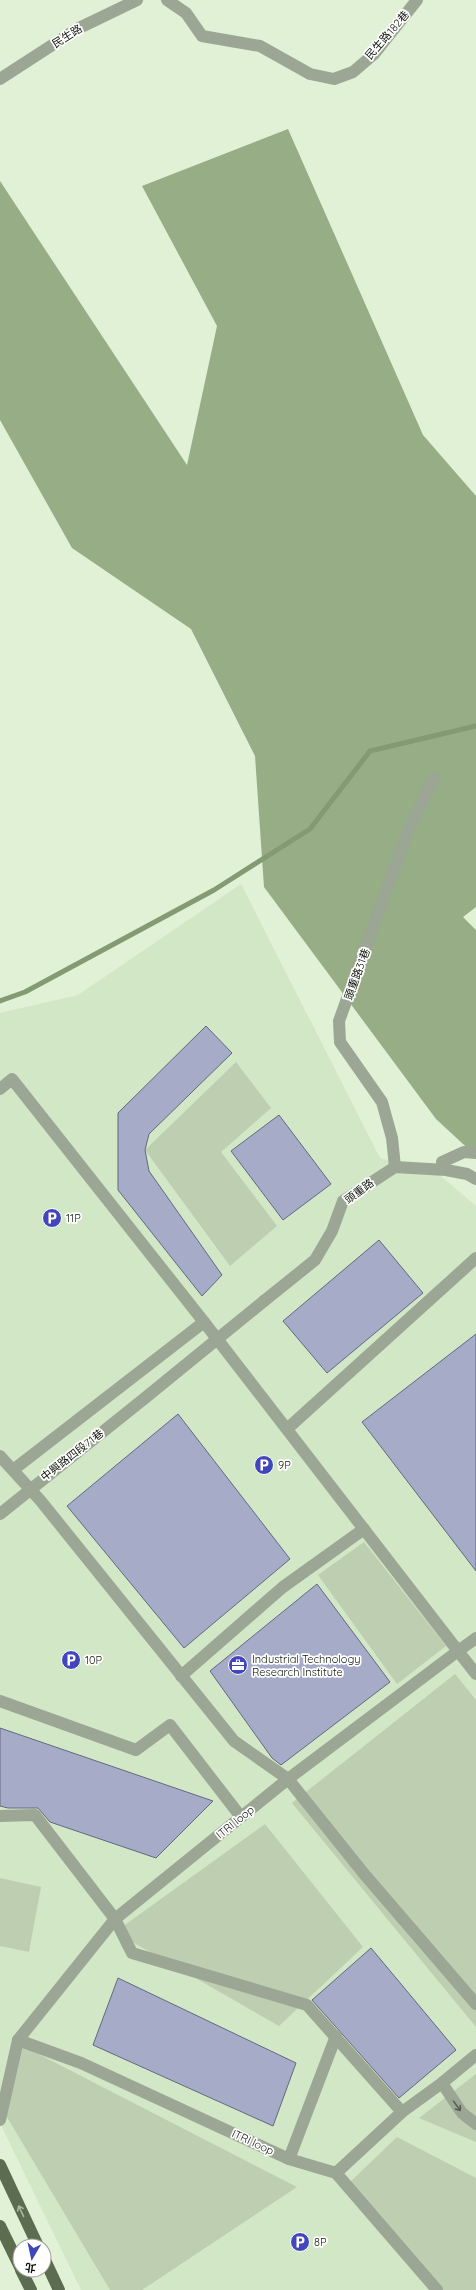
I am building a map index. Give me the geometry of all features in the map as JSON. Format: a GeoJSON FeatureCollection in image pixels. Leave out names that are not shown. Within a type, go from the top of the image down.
{"type":"FeatureCollection","features":[{"type":"Feature","properties":{"kind":"main road"},"geometry":{"type":"LineString","coordinates":[[0,2165],[34,2238]]}},
{"type":"Feature","properties":{"kind":"main road"},"geometry":{"type":"LineString","coordinates":[[0,2226],[12,2251]]}},
{"type":"Feature","properties":{"kind":"main road"},"geometry":{"type":"LineString","coordinates":[[52,2275],[59,2290]]}},
{"type":"Feature","properties":{"kind":"main road"},"geometry":{"type":"LineString","coordinates":[[25,2278],[31,2290]]}},
{"type":"Feature","properties":{"kind":"street","name":"民生路"},"geometry":{"type":"LineString","coordinates":[[0,79],[77,29],[137,0]]}},
{"type":"Feature","properties":{"kind":"street","name":"民生路182巷"},"geometry":{"type":"LineString","coordinates":[[167,0],[186,13],[202,36],[260,46],[310,74],[334,79],[353,72],[374,54],[417,0]]}},
{"type":"Feature","properties":{"kind":"street","name":"頭重路31巷"},"geometry":{"type":"LineString","coordinates":[[395,1167],[392,1138],[382,1102],[340,1042],[340,1021],[408,831],[434,778]]}},
{"type":"Feature","properties":{"kind":"street"},"geometry":{"type":"LineString","coordinates":[[0,1089],[12,1079],[204,1322],[476,1674]]}},
{"type":"Feature","properties":{"kind":"street"},"geometry":{"type":"LineString","coordinates":[[442,1162],[464,1152],[476,1153]]}},
{"type":"Feature","properties":{"kind":"street"},"geometry":{"type":"LineString","coordinates":[[395,1167],[446,1170],[468,1174],[476,1178]]}},
{"type":"Feature","properties":{"kind":"street","name":"頭重路"},"geometry":{"type":"LineString","coordinates":[[145,1398],[315,1260],[332,1231],[343,1201],[395,1167]]}},
{"type":"Feature","properties":{"kind":"street"},"geometry":{"type":"LineString","coordinates":[[287,1429],[476,1258]]}},
{"type":"Feature","properties":{"kind":"street"},"geometry":{"type":"LineString","coordinates":[[13,1470],[204,1322]]}},
{"type":"Feature","properties":{"kind":"street","name":"中興路四段71巷"},"geometry":{"type":"LineString","coordinates":[[0,1514],[29,1488],[145,1398]]}},
{"type":"Feature","properties":{"kind":"street"},"geometry":{"type":"LineString","coordinates":[[0,1456],[29,1488],[234,1741],[288,1779],[365,1875],[476,2004]]}},
{"type":"Feature","properties":{"kind":"street"},"geometry":{"type":"LineString","coordinates":[[181,1676],[283,1587],[364,1528]]}},
{"type":"Feature","properties":{"kind":"street","name":"ITRI loop"},"geometry":{"type":"LineString","coordinates":[[0,2120],[18,2040],[115,1919],[288,1779],[476,1638]]}},
{"type":"Feature","properties":{"kind":"street"},"geometry":{"type":"LineString","coordinates":[[0,1701],[136,1750],[170,1725],[241,1816]]}},
{"type":"Feature","properties":{"kind":"street"},"geometry":{"type":"LineString","coordinates":[[0,1816],[36,1815],[115,1919],[132,1953],[307,2005],[402,2112]]}},
{"type":"Feature","properties":{"kind":"street"},"geometry":{"type":"LineString","coordinates":[[289,2159],[336,2036]]}},
{"type":"Feature","properties":{"kind":"street","name":"ITRI loop"},"geometry":{"type":"LineString","coordinates":[[18,2040],[81,2063],[289,2159],[336,2173]]}},
{"type":"Feature","properties":{"kind":"street"},"geometry":{"type":"LineString","coordinates":[[437,2290],[336,2173],[402,2112],[442,2083],[476,2055]]}},
{"type":"Feature","properties":{"kind":"street"},"geometry":{"type":"LineString","coordinates":[[442,2083],[462,2113],[476,2124]]}},
{"type":"Feature","properties":{"kind":"shaded area"},"geometry":{"type":"Polygon","coordinates":[[[288,129],[423,435],[476,496],[476,907],[463,917],[476,930],[476,1156],[436,1119],[264,887],[255,756],[191,629],[72,548],[0,420],[0,181],[187,465],[217,326],[142,186],[288,129]]]}},
{"type":"Feature","properties":{"kind":"shaded area","name":"Industrial Technology Research Institute"},"geometry":{"type":"Polygon","coordinates":[[[241,884],[380,1158],[436,1172],[476,1206],[476,2290],[81,2290],[0,2123],[0,1013],[78,995],[241,884]]]}},
{"type":"Feature","properties":{"kind":"shaded area"},"geometry":{"type":"Polygon","coordinates":[[[236,1062],[271,1108],[221,1152],[277,1226],[230,1266],[145,1150],[236,1062]]]}},
{"type":"Feature","properties":{"kind":"shaded area"},"geometry":{"type":"Polygon","coordinates":[[[364,1542],[446,1646],[397,1684],[318,1575],[364,1542]]]}},
{"type":"Feature","properties":{"kind":"shaded area"},"geometry":{"type":"Polygon","coordinates":[[[455,1674],[476,1700],[476,2027],[292,1803],[455,1674]]]}},
{"type":"Feature","properties":{"kind":"shaded area"},"geometry":{"type":"Polygon","coordinates":[[[265,1824],[363,1947],[279,2026],[115,1932],[265,1824]]]}},
{"type":"Feature","properties":{"kind":"shaded area"},"geometry":{"type":"Polygon","coordinates":[[[0,1878],[41,1887],[29,1952],[0,1946],[0,1878]]]}},
{"type":"Feature","properties":{"kind":"shaded area"},"geometry":{"type":"Polygon","coordinates":[[[17,2043],[297,2187],[142,2290],[110,2290],[1,2107],[17,2043]]]}},
{"type":"Feature","properties":{"kind":"shaded area"},"geometry":{"type":"Polygon","coordinates":[[[476,2074],[476,2142],[419,2118],[476,2074]]]}},
{"type":"Feature","properties":{"kind":"shaded area"},"geometry":{"type":"Polygon","coordinates":[[[397,2137],[476,2178],[476,2290],[432,2290],[347,2185],[397,2137]]]}},
{"type":"Feature","properties":{"kind":"building"},"geometry":{"type":"Polygon","coordinates":[[[206,1026],[232,1053],[149,1134],[145,1150],[149,1171],[222,1275],[202,1296],[118,1190],[118,1113],[206,1026]]]}},
{"type":"Feature","properties":{"kind":"building"},"geometry":{"type":"Polygon","coordinates":[[[279,1115],[331,1184],[283,1220],[231,1151],[279,1115]]]}},
{"type":"Feature","properties":{"kind":"building"},"geometry":{"type":"Polygon","coordinates":[[[379,1240],[423,1293],[327,1373],[283,1321],[379,1240]]]}},
{"type":"Feature","properties":{"kind":"building"},"geometry":{"type":"Polygon","coordinates":[[[476,1334],[476,1571],[362,1422],[476,1334]]]}},
{"type":"Feature","properties":{"kind":"building"},"geometry":{"type":"Polygon","coordinates":[[[178,1414],[290,1559],[184,1648],[67,1506],[178,1414]]]}},
{"type":"Feature","properties":{"kind":"building"},"geometry":{"type":"Polygon","coordinates":[[[317,1584],[390,1682],[281,1765],[272,1758],[210,1671],[317,1584]]]}},
{"type":"Feature","properties":{"kind":"building"},"geometry":{"type":"Polygon","coordinates":[[[0,1728],[213,1801],[156,1858],[50,1822],[38,1808],[8,1808],[0,1806],[0,1728]]]}},
{"type":"Feature","properties":{"kind":"building"},"geometry":{"type":"Polygon","coordinates":[[[371,1948],[456,2050],[399,2098],[312,2000],[371,1948]]]}},
{"type":"Feature","properties":{"kind":"building"},"geometry":{"type":"Polygon","coordinates":[[[118,1978],[296,2063],[273,2126],[93,2045],[118,1978]]]}},
{"type":"Feature","properties":{"kind":"waterway"},"geometry":{"type":"LineString","coordinates":[[0,1001],[25,992],[214,890],[310,829],[370,751],[476,726]]}},
{"type":"Feature","properties":{"kind":"place","name":"11P"},"geometry":{"type":"Point","coordinates":[52,1218]}},
{"type":"Feature","properties":{"kind":"place","name":"9P"},"geometry":{"type":"Point","coordinates":[264,1465]}},
{"type":"Feature","properties":{"kind":"place","name":"10P"},"geometry":{"type":"Point","coordinates":[71,1660]}},
{"type":"Feature","properties":{"kind":"place","name":"Industrial Technology Research Institute"},"geometry":{"type":"Point","coordinates":[238,1665]}},
{"type":"Feature","properties":{"kind":"place","name":"8P"},"geometry":{"type":"Point","coordinates":[300,2242]}}]}
